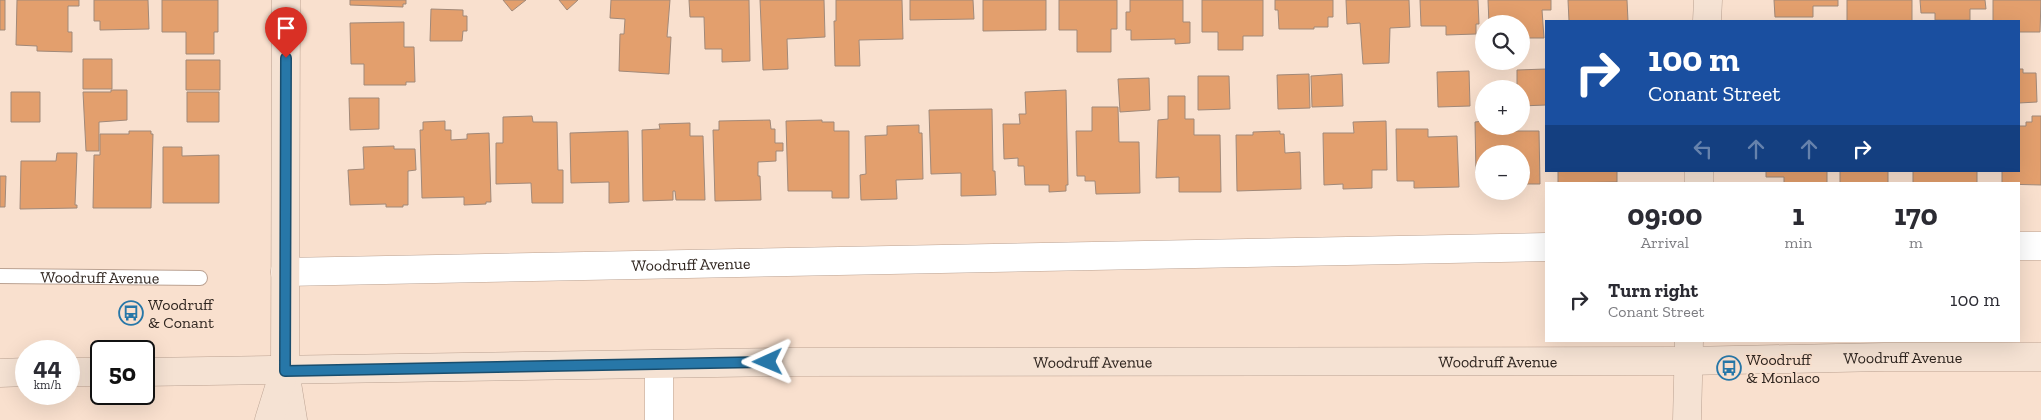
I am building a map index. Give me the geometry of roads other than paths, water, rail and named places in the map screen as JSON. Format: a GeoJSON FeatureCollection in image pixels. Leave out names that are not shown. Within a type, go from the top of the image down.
{"type":"FeatureCollection","features":[{"type":"Feature","properties":{"kind":"main road"},"geometry":{"type":"LineString","coordinates":[[286,0],[285,371],[293,420]]}},
{"type":"Feature","properties":{"kind":"main road"},"geometry":{"type":"LineString","coordinates":[[1707,20],[1708,0]]}},
{"type":"Feature","properties":{"kind":"main road"},"geometry":{"type":"LineString","coordinates":[[1687,420],[1688,351]]}},
{"type":"Feature","properties":{"kind":"main road","name":"Woodruff Avenue"},"geometry":{"type":"LineString","coordinates":[[155,372],[1688,351],[1884,357],[2041,357]]}},
{"type":"Feature","properties":{"kind":"main road"},"geometry":{"type":"LineString","coordinates":[[269,420],[285,371]]}},
{"type":"Feature","properties":{"kind":"main road"},"geometry":{"type":"LineString","coordinates":[[0,372],[15,372]]}},
{"type":"Feature","properties":{"kind":"street"},"geometry":{"type":"LineString","coordinates":[[2020,246],[2041,246]]}},
{"type":"Feature","properties":{"kind":"street","name":"Woodruff Avenue"},"geometry":{"type":"LineString","coordinates":[[285,272],[1545,247]]}},
{"type":"Feature","properties":{"kind":"street"},"geometry":{"type":"LineString","coordinates":[[659,365],[659,420]]}},
{"type":"Feature","properties":{"kind":"lane","name":"Woodruff Avenue"},"geometry":{"type":"LineString","coordinates":[[0,276],[200,278]]}},
{"type":"Feature","properties":{"kind":"place","name":"Woodruff & Conant"},"geometry":{"type":"Point","coordinates":[131,313]}},
{"type":"Feature","properties":{"kind":"place","name":"Woodruff & Monlaco"},"geometry":{"type":"Point","coordinates":[1729,368]}}]}
